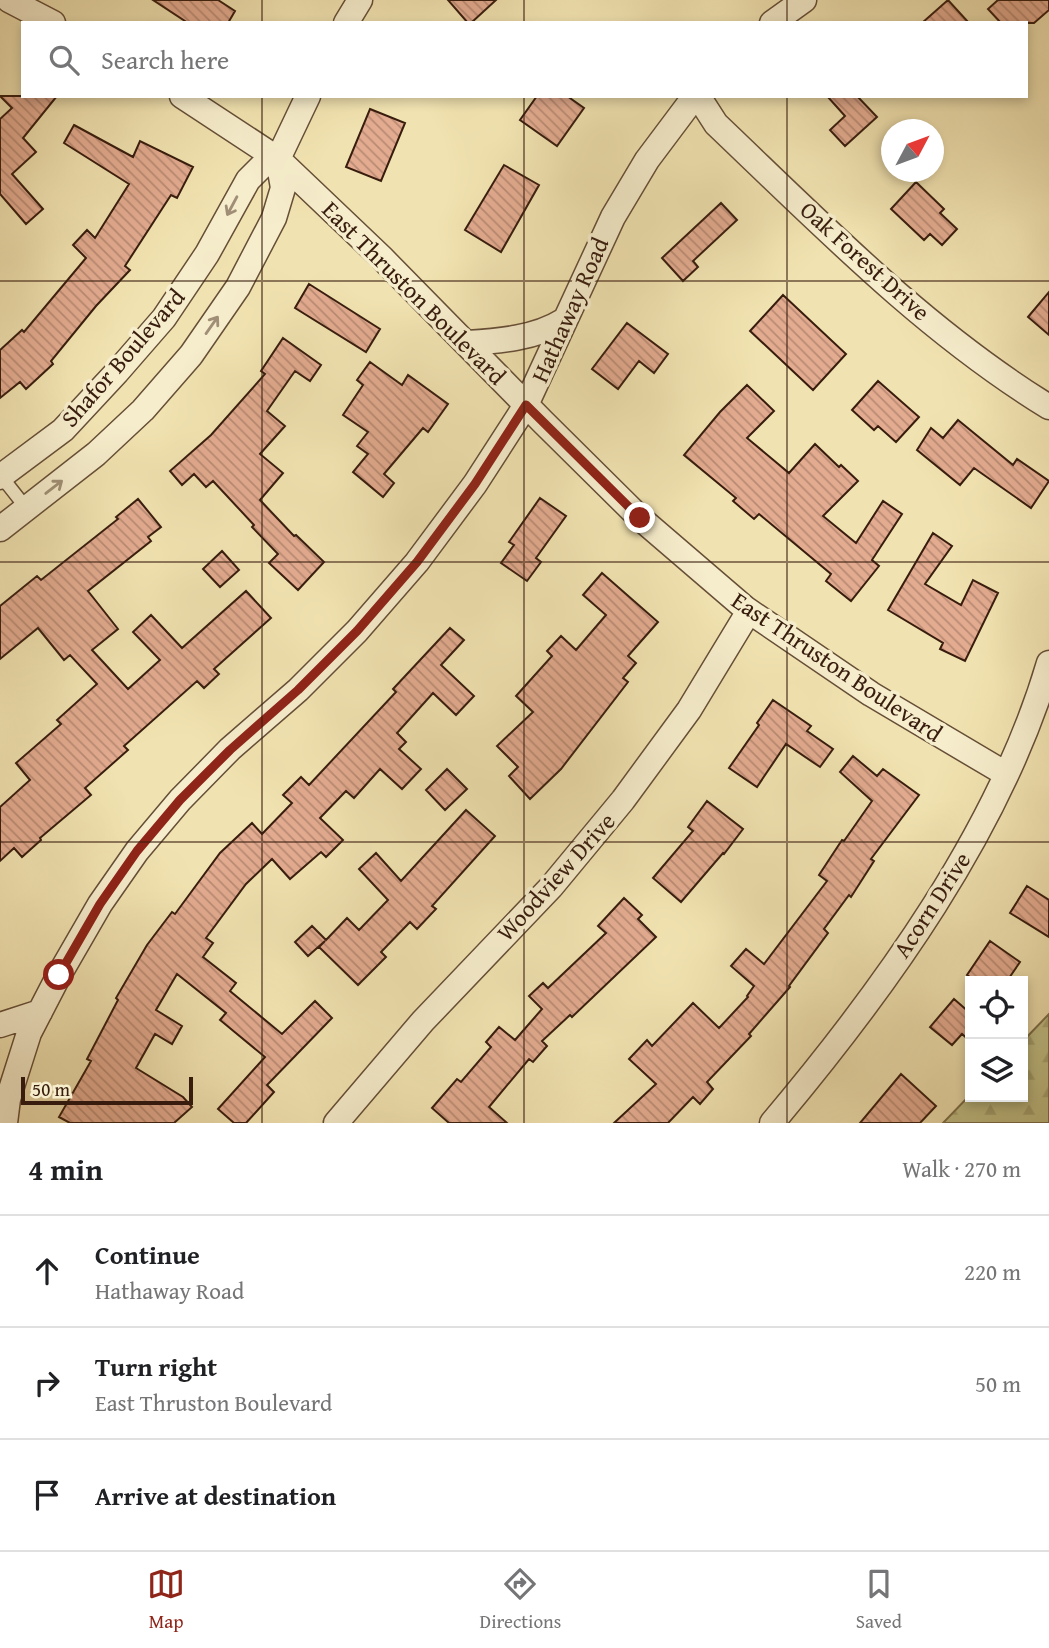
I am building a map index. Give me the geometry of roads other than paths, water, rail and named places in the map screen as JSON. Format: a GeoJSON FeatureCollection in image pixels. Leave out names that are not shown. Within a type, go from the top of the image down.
{"type":"FeatureCollection","features":[{"type":"Feature","properties":{"kind":"street"},"geometry":{"type":"LineString","coordinates":[[347,21],[360,0]]}},
{"type":"Feature","properties":{"kind":"street"},"geometry":{"type":"LineString","coordinates":[[775,21],[804,0]]}},
{"type":"Feature","properties":{"kind":"street"},"geometry":{"type":"LineString","coordinates":[[7,6],[48,21]]}},
{"type":"Feature","properties":{"kind":"street","name":"East Thruston Boulevard"},"geometry":{"type":"LineString","coordinates":[[185,98],[278,159],[467,343],[640,518],[750,611],[871,694],[1006,774]]}},
{"type":"Feature","properties":{"kind":"street"},"geometry":{"type":"LineString","coordinates":[[278,159],[306,98]]}},
{"type":"Feature","properties":{"kind":"street","name":"Hathaway Road"},"geometry":{"type":"LineString","coordinates":[[5,1119],[8,1099],[29,1032],[100,904],[137,851],[180,800],[357,631],[417,562],[475,484],[541,377],[612,217],[647,160],[694,98]]}},
{"type":"Feature","properties":{"kind":"street","name":"Oak Forest Drive"},"geometry":{"type":"LineString","coordinates":[[697,98],[716,124],[889,286],[1012,384],[1049,407]]}},
{"type":"Feature","properties":{"kind":"street","name":"Shafor Boulevard"},"geometry":{"type":"LineString","coordinates":[[0,477],[63,429],[117,372],[164,318],[207,254],[248,180],[261,167],[278,159],[283,188],[274,218],[238,287],[191,355],[143,410],[96,454],[0,529]]}},
{"type":"Feature","properties":{"kind":"street"},"geometry":{"type":"LineString","coordinates":[[467,343],[522,336],[554,327],[564,321]]}},
{"type":"Feature","properties":{"kind":"street","name":"Woodview Drive"},"geometry":{"type":"LineString","coordinates":[[336,1123],[423,1021],[551,887],[623,800],[689,710],[750,611]]}},
{"type":"Feature","properties":{"kind":"street","name":"Acorn Drive"},"geometry":{"type":"LineString","coordinates":[[772,1123],[812,1075],[892,967],[961,863],[1006,774],[1039,698],[1049,663]]}},
{"type":"Feature","properties":{"kind":"street"},"geometry":{"type":"LineString","coordinates":[[0,1025],[40,1012]]}},
{"type":"Feature","properties":{"kind":"lane"},"geometry":{"type":"LineString","coordinates":[[0,477],[27,509]]}}]}
